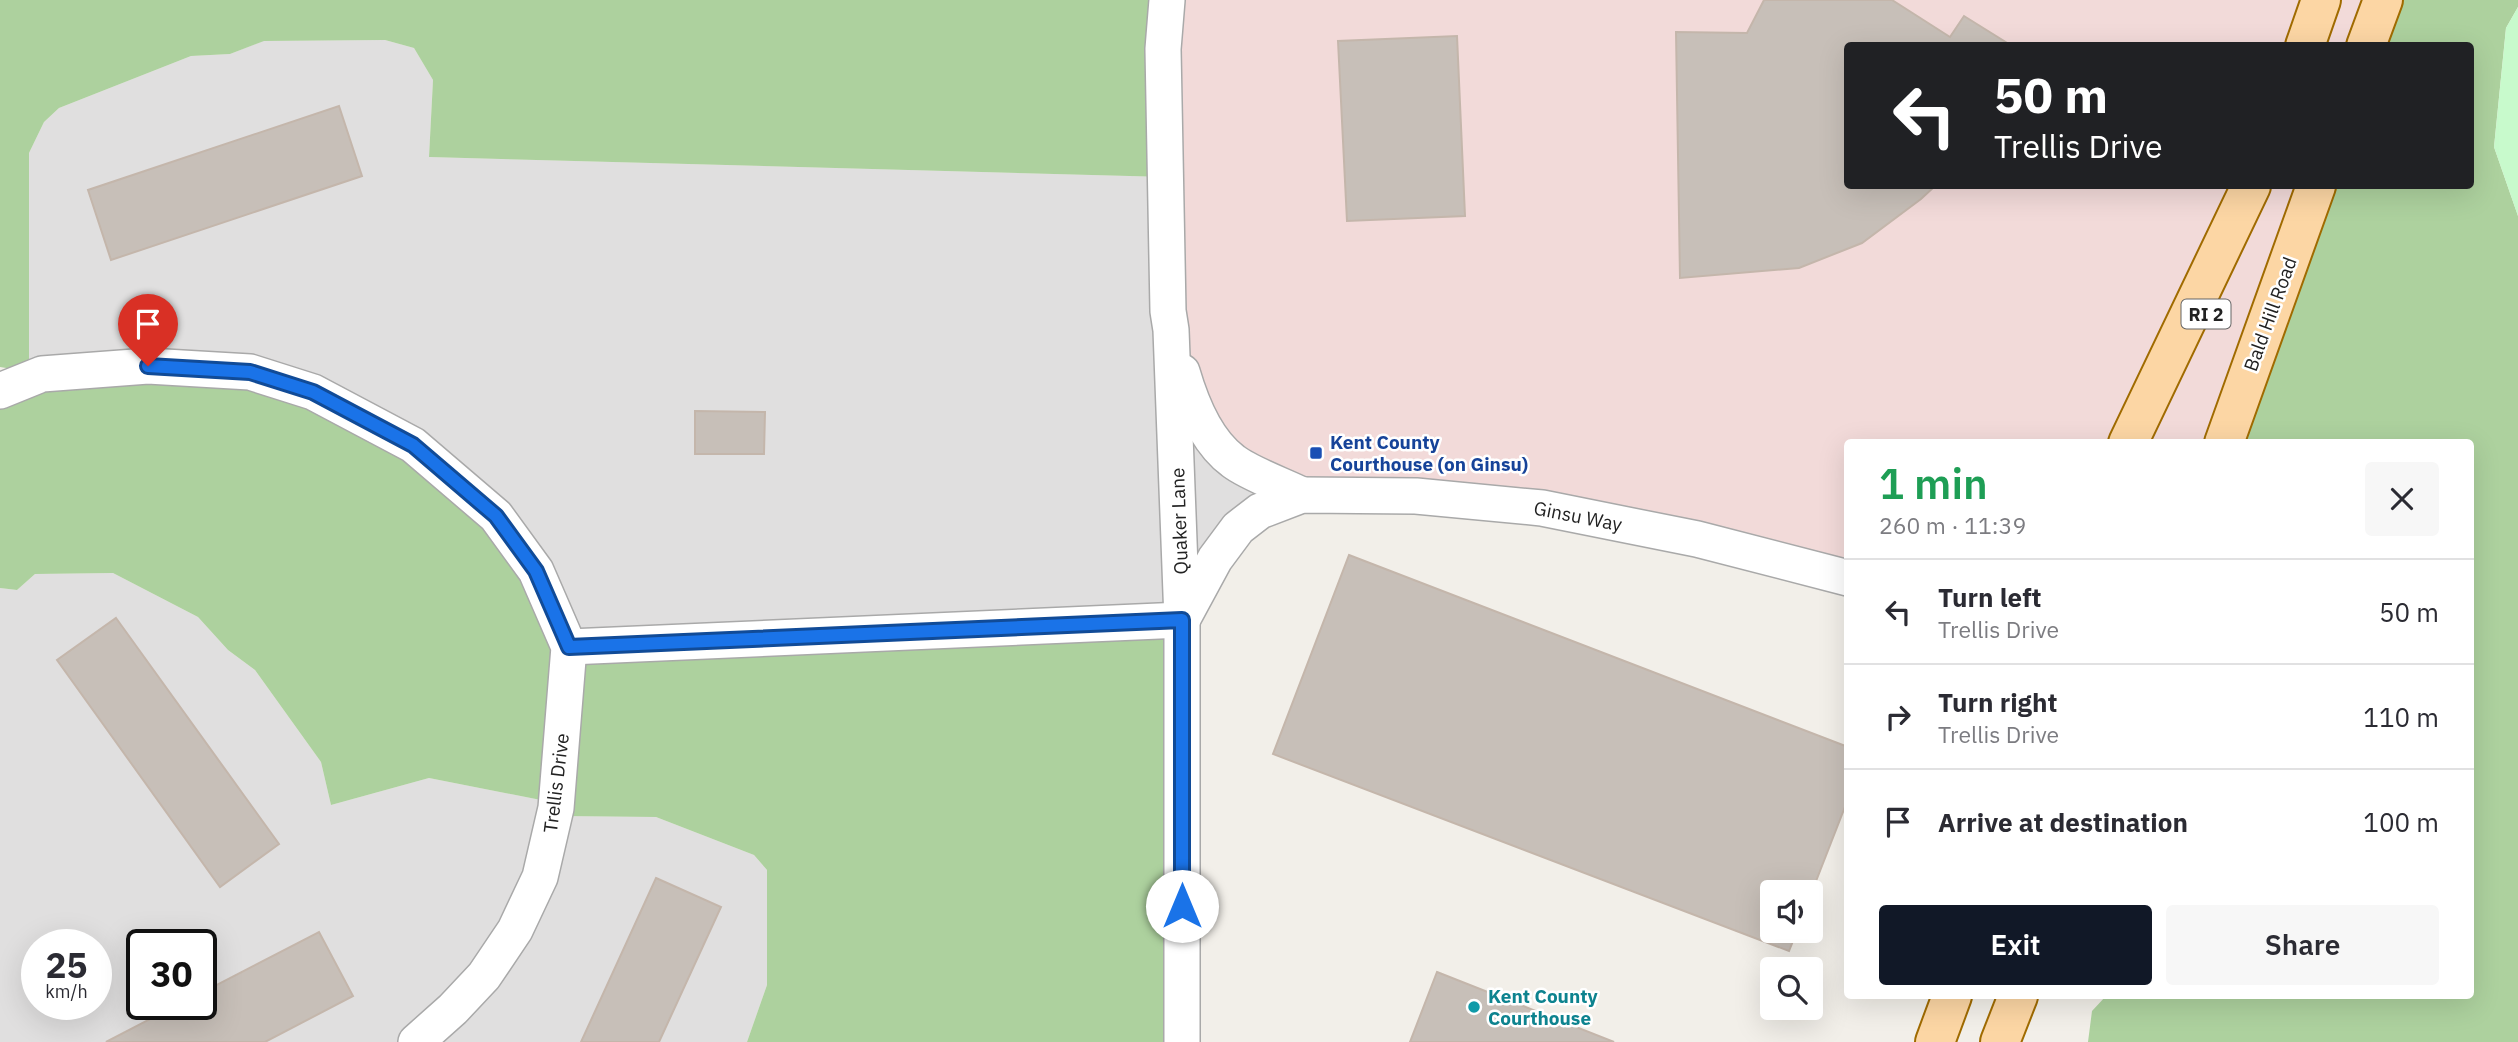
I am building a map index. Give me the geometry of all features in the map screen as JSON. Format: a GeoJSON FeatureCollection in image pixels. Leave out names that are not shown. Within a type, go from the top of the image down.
{"type":"FeatureCollection","features":[{"type":"Feature","properties":{"kind":"main road"},"geometry":{"type":"LineString","coordinates":[[2306,42],[2321,0]]}},
{"type":"Feature","properties":{"kind":"main road"},"geometry":{"type":"LineString","coordinates":[[2367,42],[2383,0]]}},
{"type":"Feature","properties":{"kind":"main road"},"geometry":{"type":"LineString","coordinates":[[2130,439],[2251,189]]}},
{"type":"Feature","properties":{"kind":"main road","name":"RI 2"},"geometry":{"type":"LineString","coordinates":[[2159,439],[2251,189]]}},
{"type":"Feature","properties":{"kind":"main road","name":"Bald Hill Road"},"geometry":{"type":"LineString","coordinates":[[2225,439],[2315,189]]}},
{"type":"Feature","properties":{"kind":"main road"},"geometry":{"type":"LineString","coordinates":[[1935,1042],[1951,999]]}},
{"type":"Feature","properties":{"kind":"main road"},"geometry":{"type":"LineString","coordinates":[[2000,1042],[2017,999]]}},
{"type":"Feature","properties":{"kind":"street","name":"Quaker Lane"},"geometry":{"type":"LineString","coordinates":[[1167,0],[1163,49],[1168,311],[1171,330],[1182,620],[1182,1042]]}},
{"type":"Feature","properties":{"kind":"street","name":"Ginsu Way"},"geometry":{"type":"LineString","coordinates":[[1171,330],[1189,397],[1213,439],[1233,462],[1302,495]]}},
{"type":"Feature","properties":{"kind":"street","name":"Trellis Drive"},"geometry":{"type":"LineString","coordinates":[[0,391],[41,374],[148,366],[250,372],[313,392],[413,445],[496,516],[536,571],[569,647],[556,808],[540,877],[515,930],[484,976],[416,1042]]}},
{"type":"Feature","properties":{"kind":"street","name":"Ginsu Way"},"geometry":{"type":"LineString","coordinates":[[1182,620],[1215,559],[1238,528],[1260,511],[1302,495],[1416,496],[1542,508],[1697,539],[1844,577]]}},
{"type":"Feature","properties":{"kind":"street"},"geometry":{"type":"LineString","coordinates":[[569,647],[1182,620]]}},
{"type":"Feature","properties":{"kind":"shaded area"},"geometry":{"type":"Polygon","coordinates":[[[1162,0],[2386,0],[2370,42],[1844,42],[1844,189],[2315,189],[2221,439],[1844,439],[1844,573],[1704,536],[1288,490],[1229,454],[1191,379],[1162,0]]]}},
{"type":"Feature","properties":{"kind":"shaded area"},"geometry":{"type":"Polygon","coordinates":[[[385,40],[414,48],[433,80],[429,157],[1167,177],[1287,485],[1185,607],[578,641],[29,372],[29,153],[44,122],[59,108],[191,56],[230,54],[263,41],[385,40]]]}},
{"type":"Feature","properties":{"kind":"shaded area"},"geometry":{"type":"Polygon","coordinates":[[[113,573],[198,617],[228,650],[255,670],[321,762],[331,805],[429,778],[551,802],[560,816],[656,817],[754,855],[767,870],[767,985],[747,1042],[0,1042],[0,588],[17,590],[35,574],[113,573]]]}},
{"type":"Feature","properties":{"kind":"green space"},"geometry":{"type":"Polygon","coordinates":[[[0,0],[1162,0],[1167,177],[429,157],[433,80],[414,48],[385,40],[264,41],[230,54],[191,56],[59,108],[44,122],[29,153],[29,371],[264,371],[494,506],[568,635],[1179,618],[1186,1042],[747,1042],[767,985],[767,870],[754,855],[656,817],[560,816],[551,802],[429,778],[331,805],[321,762],[255,670],[228,650],[198,617],[113,573],[35,574],[17,590],[0,588],[0,386],[19,370],[0,367],[0,0]]]}},
{"type":"Feature","properties":{"kind":"green space"},"geometry":{"type":"Polygon","coordinates":[[[2386,0],[2518,0],[2518,7],[2506,28],[2494,147],[2518,216],[2518,1042],[2088,1042],[2092,1011],[2103,999],[2474,999],[2474,439],[2221,439],[2315,189],[2474,189],[2474,42],[2370,42],[2386,0]]]}},
{"type":"Feature","properties":{"kind":"green space"},"geometry":{"type":"Polygon","coordinates":[[[2518,7],[2518,216],[2494,147],[2506,28],[2518,7]]]}},
{"type":"Feature","properties":{"kind":"building"},"geometry":{"type":"Polygon","coordinates":[[[1764,0],[1892,0],[1950,37],[1964,16],[2006,42],[1844,42],[1844,189],[1932,189],[1862,243],[1799,268],[1680,278],[1676,32],[1747,33],[1764,0]]]}},
{"type":"Feature","properties":{"kind":"building"},"geometry":{"type":"Polygon","coordinates":[[[1457,36],[1465,216],[1347,221],[1338,41],[1457,36]]]}},
{"type":"Feature","properties":{"kind":"building"},"geometry":{"type":"Polygon","coordinates":[[[339,106],[362,176],[111,260],[88,190],[339,106]]]}},
{"type":"Feature","properties":{"kind":"building"},"geometry":{"type":"Polygon","coordinates":[[[695,411],[765,412],[764,454],[695,454],[695,411]]]}},
{"type":"Feature","properties":{"kind":"building"},"geometry":{"type":"Polygon","coordinates":[[[1349,555],[1844,745],[1844,809],[1816,880],[1760,880],[1760,940],[1273,754],[1349,555]]]}},
{"type":"Feature","properties":{"kind":"building"},"geometry":{"type":"Polygon","coordinates":[[[116,618],[279,844],[220,887],[57,660],[116,618]]]}},
{"type":"Feature","properties":{"kind":"building"},"geometry":{"type":"Polygon","coordinates":[[[656,878],[721,907],[659,1042],[581,1042],[656,878]]]}},
{"type":"Feature","properties":{"kind":"building"},"geometry":{"type":"Polygon","coordinates":[[[319,932],[353,996],[265,1042],[106,1042],[148,1020],[217,1020],[217,985],[319,932]]]}},
{"type":"Feature","properties":{"kind":"building"},"geometry":{"type":"Polygon","coordinates":[[[1768,943],[1792,943],[1789,951],[1768,943]]]}},
{"type":"Feature","properties":{"kind":"building","name":"Kent County Courthouse"},"geometry":{"type":"Polygon","coordinates":[[[1437,972],[1614,1042],[1410,1042],[1437,972]]]}},
{"type":"Feature","properties":{"kind":"place","name":"Kent County Courthouse (on Ginsu)"},"geometry":{"type":"Point","coordinates":[1316,453]}},
{"type":"Feature","properties":{"kind":"place","name":"Kent County Courthouse"},"geometry":{"type":"Point","coordinates":[1474,1007]}},
{"type":"Feature","properties":{"kind":"route"},"geometry":{"type":"LineString","coordinates":[[148,366],[250,372],[313,392],[413,445],[496,516],[536,571],[569,647],[1182,620],[1182,906]]}}]}
